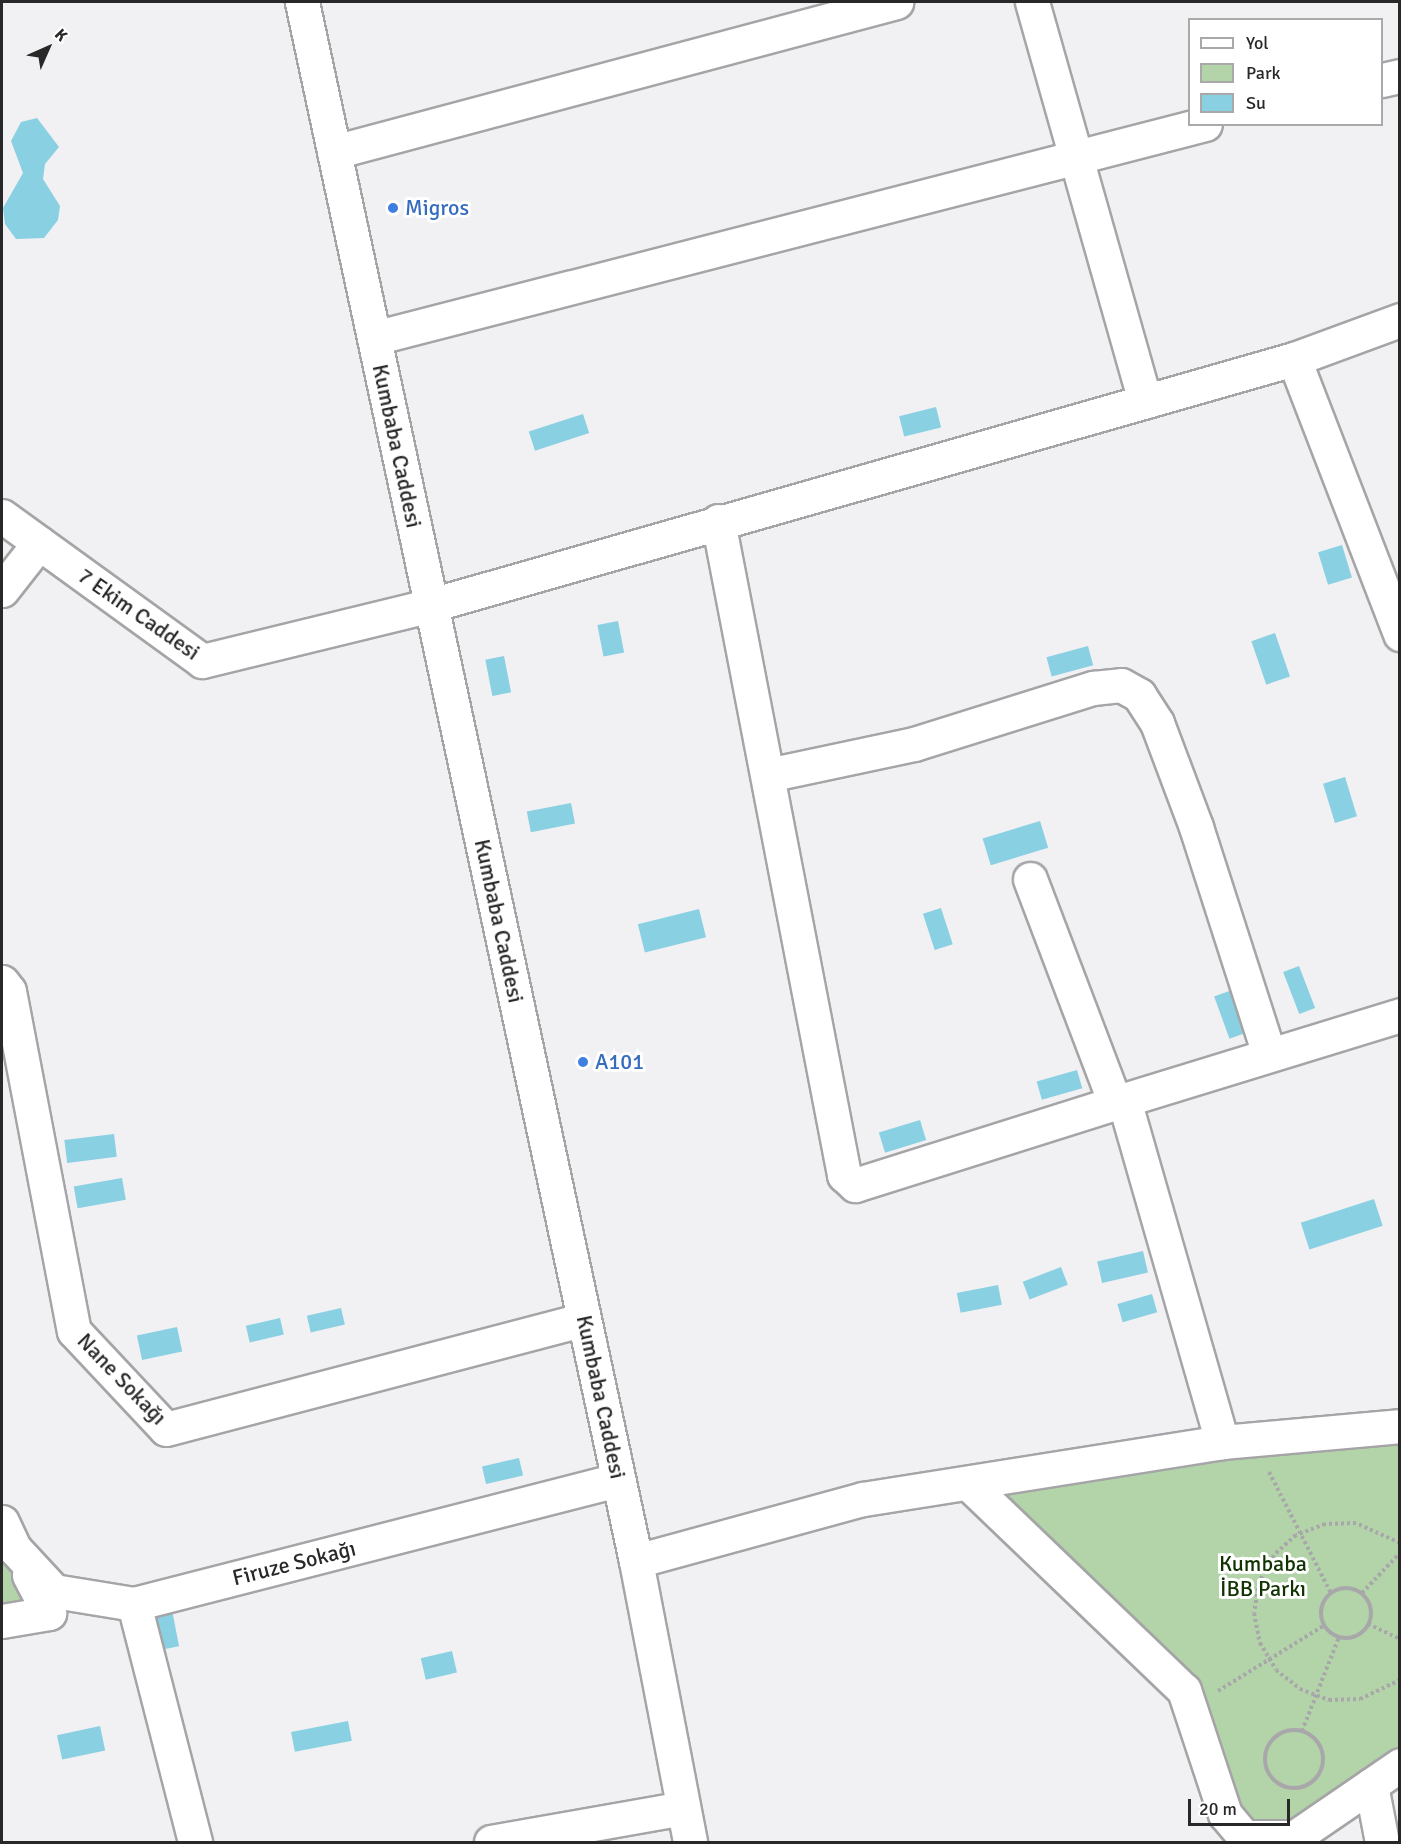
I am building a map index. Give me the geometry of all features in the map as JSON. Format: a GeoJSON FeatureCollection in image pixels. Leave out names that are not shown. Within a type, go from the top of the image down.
{"type":"FeatureCollection","features":[{"type":"Feature","properties":{"kind":"street","name":"Kumbaba Caddesi"},"geometry":{"type":"LineString","coordinates":[[302,2],[636,1561],[690,1842]]}},
{"type":"Feature","properties":{"kind":"street"},"geometry":{"type":"LineString","coordinates":[[334,152],[896,2]]}},
{"type":"Feature","properties":{"kind":"street"},"geometry":{"type":"LineString","coordinates":[[1032,2],[1145,401]]}},
{"type":"Feature","properties":{"kind":"street"},"geometry":{"type":"LineString","coordinates":[[1383,80],[1400,76]]}},
{"type":"Feature","properties":{"kind":"street"},"geometry":{"type":"LineString","coordinates":[[374,338],[1197,126]]}},
{"type":"Feature","properties":{"kind":"street","name":"7 Ekim Caddesi"},"geometry":{"type":"LineString","coordinates":[[2,516],[202,661],[431,605],[1294,359],[1400,320]]}},
{"type":"Feature","properties":{"kind":"street"},"geometry":{"type":"LineString","coordinates":[[1294,359],[1400,634]]}},
{"type":"Feature","properties":{"kind":"street"},"geometry":{"type":"LineString","coordinates":[[718,522],[844,1175],[855,1185],[1400,1015]]}},
{"type":"Feature","properties":{"kind":"street"},"geometry":{"type":"LineString","coordinates":[[2,590],[39,543]]}},
{"type":"Feature","properties":{"kind":"street"},"geometry":{"type":"LineString","coordinates":[[768,775],[914,744],[1093,688],[1121,685],[1139,694],[1157,723],[1196,827],[1269,1055]]}},
{"type":"Feature","properties":{"kind":"street"},"geometry":{"type":"LineString","coordinates":[[1030,879],[1119,1102],[1237,1441]]}},
{"type":"Feature","properties":{"kind":"street","name":"Nane Sokağı"},"geometry":{"type":"LineString","coordinates":[[2,982],[9,991],[74,1331],[166,1429],[584,1319]]}},
{"type":"Feature","properties":{"kind":"street"},"geometry":{"type":"LineString","coordinates":[[636,1561],[863,1499],[970,1485],[1237,1441],[1400,1426]]}},
{"type":"Feature","properties":{"kind":"street","name":"Firuze Sokağı"},"geometry":{"type":"LineString","coordinates":[[8,1535],[54,1591],[134,1604],[618,1480]]}},
{"type":"Feature","properties":{"kind":"street"},"geometry":{"type":"LineString","coordinates":[[970,1485],[1184,1690],[1225,1814],[1244,1837],[1295,1837],[1400,1765]]}},
{"type":"Feature","properties":{"kind":"street"},"geometry":{"type":"LineString","coordinates":[[2,1622],[49,1613],[8,1535]]}},
{"type":"Feature","properties":{"kind":"street"},"geometry":{"type":"LineString","coordinates":[[134,1604],[195,1842]]}},
{"type":"Feature","properties":{"kind":"street"},"geometry":{"type":"LineString","coordinates":[[1371,1785],[1382,1842]]}},
{"type":"Feature","properties":{"kind":"street"},"geometry":{"type":"LineString","coordinates":[[492,1842],[684,1808]]}},
{"type":"Feature","properties":{"kind":"path"},"geometry":{"type":"LineString","coordinates":[[1237,1441],[1300,1534],[1331,1593]]}},
{"type":"Feature","properties":{"kind":"path"},"geometry":{"type":"LineString","coordinates":[[1400,1543],[1356,1523],[1325,1524],[1300,1534],[1274,1555],[1259,1582],[1254,1613],[1260,1643],[1270,1660],[1300,1689],[1316,1695],[1360,1699],[1400,1680]]}},
{"type":"Feature","properties":{"kind":"path"},"geometry":{"type":"LineString","coordinates":[[1362,1593],[1400,1553]]}},
{"type":"Feature","properties":{"kind":"path"},"geometry":{"type":"LineString","coordinates":[[1346,1588],[1362,1593],[1371,1608],[1368,1624],[1356,1636],[1339,1637],[1325,1625],[1322,1605],[1331,1593],[1346,1588]]}},
{"type":"Feature","properties":{"kind":"path"},"geometry":{"type":"LineString","coordinates":[[1368,1624],[1400,1639]]}},
{"type":"Feature","properties":{"kind":"path"},"geometry":{"type":"LineString","coordinates":[[1191,1708],[1325,1625]]}},
{"type":"Feature","properties":{"kind":"path"},"geometry":{"type":"LineString","coordinates":[[1302,1731],[1339,1637]]}},
{"type":"Feature","properties":{"kind":"path"},"geometry":{"type":"LineString","coordinates":[[1283,1731],[1302,1731],[1322,1750],[1321,1770],[1309,1784],[1281,1786],[1267,1772],[1264,1753],[1283,1731]]}},
{"type":"Feature","properties":{"kind":"green space","name":"Kumbaba İBB Parkı"},"geometry":{"type":"Polygon","coordinates":[[[1399,1426],[1399,1765],[1295,1837],[1244,1837],[1184,1690],[970,1485],[1399,1426]]]}},
{"type":"Feature","properties":{"kind":"green space"},"geometry":{"type":"Polygon","coordinates":[[[2,1547],[34,1602],[2,1608],[2,1547]]]}},
{"type":"Feature","properties":{"kind":"water"},"geometry":{"type":"Polygon","coordinates":[[[37,118],[59,147],[45,164],[43,179],[60,206],[58,220],[44,238],[16,239],[5,224],[3,208],[23,173],[11,141],[21,122],[37,118]]]}},
{"type":"Feature","properties":{"kind":"water"},"geometry":{"type":"Polygon","coordinates":[[[936,407],[941,427],[904,437],[899,416],[936,407]]]}},
{"type":"Feature","properties":{"kind":"water"},"geometry":{"type":"Polygon","coordinates":[[[583,414],[589,433],[535,451],[529,432],[583,414]]]}},
{"type":"Feature","properties":{"kind":"water"},"geometry":{"type":"Polygon","coordinates":[[[1342,545],[1352,578],[1328,585],[1318,552],[1342,545]]]}},
{"type":"Feature","properties":{"kind":"water"},"geometry":{"type":"Polygon","coordinates":[[[618,621],[624,652],[603,656],[597,625],[618,621]]]}},
{"type":"Feature","properties":{"kind":"water"},"geometry":{"type":"Polygon","coordinates":[[[1275,633],[1290,676],[1266,685],[1251,641],[1275,633]]]}},
{"type":"Feature","properties":{"kind":"water"},"geometry":{"type":"Polygon","coordinates":[[[1088,646],[1093,665],[1052,676],[1046,657],[1088,646]]]}},
{"type":"Feature","properties":{"kind":"water"},"geometry":{"type":"Polygon","coordinates":[[[504,656],[511,692],[492,696],[485,660],[504,656]]]}},
{"type":"Feature","properties":{"kind":"water"},"geometry":{"type":"Polygon","coordinates":[[[1345,777],[1357,816],[1335,823],[1323,784],[1345,777]]]}},
{"type":"Feature","properties":{"kind":"water"},"geometry":{"type":"Polygon","coordinates":[[[571,803],[575,824],[531,832],[527,812],[571,803]]]}},
{"type":"Feature","properties":{"kind":"water"},"geometry":{"type":"Polygon","coordinates":[[[1040,821],[1048,848],[991,865],[983,839],[1040,821]]]}},
{"type":"Feature","properties":{"kind":"water"},"geometry":{"type":"Polygon","coordinates":[[[941,908],[953,944],[935,950],[923,914],[941,908]]]}},
{"type":"Feature","properties":{"kind":"water"},"geometry":{"type":"Polygon","coordinates":[[[699,909],[706,937],[645,952],[638,924],[699,909]]]}},
{"type":"Feature","properties":{"kind":"water"},"geometry":{"type":"Polygon","coordinates":[[[1299,966],[1315,1008],[1299,1014],[1283,972],[1299,966]]]}},
{"type":"Feature","properties":{"kind":"water"},"geometry":{"type":"Polygon","coordinates":[[[1232,990],[1247,1032],[1230,1039],[1214,996],[1232,990]]]}},
{"type":"Feature","properties":{"kind":"water"},"geometry":{"type":"Polygon","coordinates":[[[1077,1070],[1082,1088],[1042,1100],[1037,1082],[1077,1070]]]}},
{"type":"Feature","properties":{"kind":"water"},"geometry":{"type":"Polygon","coordinates":[[[920,1120],[926,1140],[885,1153],[879,1133],[920,1120]]]}},
{"type":"Feature","properties":{"kind":"water"},"geometry":{"type":"Polygon","coordinates":[[[114,1134],[117,1157],[67,1163],[64,1140],[114,1134]]]}},
{"type":"Feature","properties":{"kind":"water"},"geometry":{"type":"Polygon","coordinates":[[[122,1178],[126,1200],[78,1208],[74,1187],[122,1178]]]}},
{"type":"Feature","properties":{"kind":"water"},"geometry":{"type":"Polygon","coordinates":[[[1374,1199],[1383,1226],[1309,1249],[1301,1223],[1374,1199]]]}},
{"type":"Feature","properties":{"kind":"water"},"geometry":{"type":"Polygon","coordinates":[[[1143,1251],[1148,1272],[1102,1283],[1097,1262],[1143,1251]]]}},
{"type":"Feature","properties":{"kind":"water"},"geometry":{"type":"Polygon","coordinates":[[[1061,1267],[1068,1285],[1030,1299],[1023,1282],[1061,1267]]]}},
{"type":"Feature","properties":{"kind":"water"},"geometry":{"type":"Polygon","coordinates":[[[998,1285],[1002,1305],[961,1313],[957,1293],[998,1285]]]}},
{"type":"Feature","properties":{"kind":"water"},"geometry":{"type":"Polygon","coordinates":[[[1152,1294],[1157,1312],[1123,1322],[1117,1304],[1152,1294]]]}},
{"type":"Feature","properties":{"kind":"water"},"geometry":{"type":"Polygon","coordinates":[[[341,1308],[345,1325],[311,1332],[307,1316],[341,1308]]]}},
{"type":"Feature","properties":{"kind":"water"},"geometry":{"type":"Polygon","coordinates":[[[280,1318],[284,1335],[250,1342],[246,1326],[280,1318]]]}},
{"type":"Feature","properties":{"kind":"water"},"geometry":{"type":"Polygon","coordinates":[[[177,1327],[182,1351],[142,1360],[137,1336],[177,1327]]]}},
{"type":"Feature","properties":{"kind":"water"},"geometry":{"type":"Polygon","coordinates":[[[519,1458],[523,1476],[486,1484],[482,1467],[519,1458]]]}},
{"type":"Feature","properties":{"kind":"water"},"geometry":{"type":"Polygon","coordinates":[[[172,1610],[179,1646],[162,1650],[155,1613],[172,1610]]]}},
{"type":"Feature","properties":{"kind":"water"},"geometry":{"type":"Polygon","coordinates":[[[452,1651],[457,1672],[426,1680],[421,1658],[452,1651]]]}},
{"type":"Feature","properties":{"kind":"water"},"geometry":{"type":"Polygon","coordinates":[[[348,1721],[352,1741],[295,1752],[291,1732],[348,1721]]]}},
{"type":"Feature","properties":{"kind":"water"},"geometry":{"type":"Polygon","coordinates":[[[100,1726],[105,1750],[62,1760],[57,1735],[100,1726]]]}},
{"type":"Feature","properties":{"kind":"place","name":"Migros"},"geometry":{"type":"Point","coordinates":[393,208]}},
{"type":"Feature","properties":{"kind":"place","name":"A101"},"geometry":{"type":"Point","coordinates":[583,1062]}}]}
